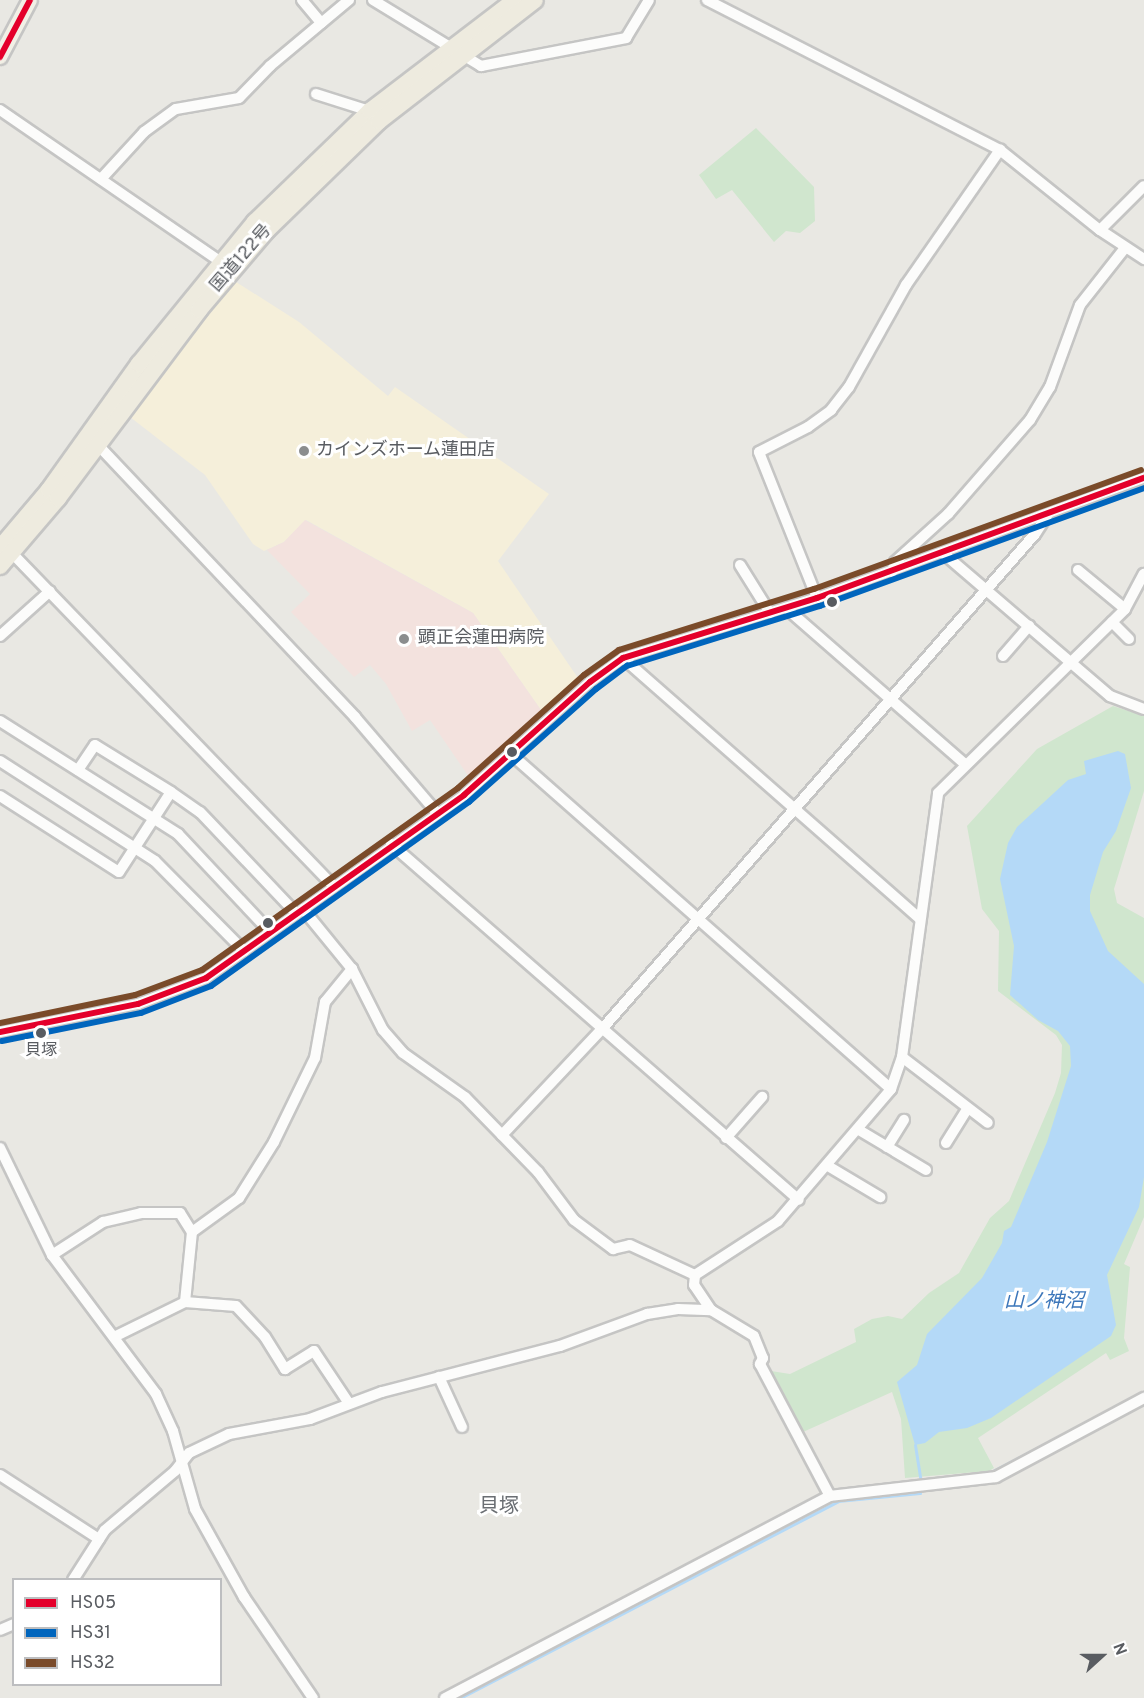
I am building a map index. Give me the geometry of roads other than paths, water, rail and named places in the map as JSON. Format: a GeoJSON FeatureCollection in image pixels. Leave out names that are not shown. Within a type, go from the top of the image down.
{"type":"FeatureCollection","features":[{"type":"Feature","properties":{"kind":"highway","name":"国道122号"},"geometry":{"type":"LineString","coordinates":[[4,548],[97,444],[227,266],[345,152],[515,0]]}},
{"type":"Feature","properties":{"kind":"highway","name":"国道122号"},"geometry":{"type":"LineString","coordinates":[[0,566],[4,548],[291,184],[370,111],[535,0]]}},
{"type":"Feature","properties":{"kind":"main road"},"geometry":{"type":"LineString","coordinates":[[0,57],[30,0]]}},
{"type":"Feature","properties":{"kind":"street"},"geometry":{"type":"LineString","coordinates":[[101,179],[144,132],[176,109],[239,98],[349,0]]}},
{"type":"Feature","properties":{"kind":"street"},"geometry":{"type":"LineString","coordinates":[[374,0],[481,66],[626,38],[649,0]]}},
{"type":"Feature","properties":{"kind":"street"},"geometry":{"type":"LineString","coordinates":[[706,0],[1000,150],[1100,230],[1144,259]]}},
{"type":"Feature","properties":{"kind":"street"},"geometry":{"type":"LineString","coordinates":[[304,1],[321,23]]}},
{"type":"Feature","properties":{"kind":"street"},"geometry":{"type":"LineString","coordinates":[[316,94],[370,111]]}},
{"type":"Feature","properties":{"kind":"street"},"geometry":{"type":"LineString","coordinates":[[0,110],[227,266]]}},
{"type":"Feature","properties":{"kind":"street"},"geometry":{"type":"LineString","coordinates":[[817,598],[759,452],[808,427],[831,410],[849,387],[906,285],[1000,150]]}},
{"type":"Feature","properties":{"kind":"street"},"geometry":{"type":"LineString","coordinates":[[1100,230],[1144,186]]}},
{"type":"Feature","properties":{"kind":"street"},"geometry":{"type":"LineString","coordinates":[[892,572],[895,562],[948,514],[1030,420],[1050,387],[1080,305],[1125,248]]}},
{"type":"Feature","properties":{"kind":"street"},"geometry":{"type":"LineString","coordinates":[[97,444],[355,717],[437,813]]}},
{"type":"Feature","properties":{"kind":"street"},"geometry":{"type":"LineString","coordinates":[[0,1032],[165,995],[206,978],[437,813],[512,755],[572,697],[623,658],[817,598],[1144,478]]}},
{"type":"Feature","properties":{"kind":"street"},"geometry":{"type":"LineString","coordinates":[[502,1135],[602,1029],[986,590],[1048,513]]}},
{"type":"Feature","properties":{"kind":"street"},"geometry":{"type":"LineString","coordinates":[[4,548],[50,591],[334,886]]}},
{"type":"Feature","properties":{"kind":"street"},"geometry":{"type":"LineString","coordinates":[[943,553],[1110,696],[1144,709]]}},
{"type":"Feature","properties":{"kind":"street"},"geometry":{"type":"LineString","coordinates":[[740,565],[770,613]]}},
{"type":"Feature","properties":{"kind":"street"},"geometry":{"type":"LineString","coordinates":[[1078,570],[1125,609]]}},
{"type":"Feature","properties":{"kind":"street"},"geometry":{"type":"LineString","coordinates":[[695,1275],[778,1221],[859,1130],[891,1089],[902,1056],[938,793],[1125,609],[1144,574]]}},
{"type":"Feature","properties":{"kind":"street"},"geometry":{"type":"LineString","coordinates":[[0,636],[50,591]]}},
{"type":"Feature","properties":{"kind":"street"},"geometry":{"type":"LineString","coordinates":[[786,608],[965,764]]}},
{"type":"Feature","properties":{"kind":"street"},"geometry":{"type":"LineString","coordinates":[[1112,622],[1129,639]]}},
{"type":"Feature","properties":{"kind":"street"},"geometry":{"type":"LineString","coordinates":[[1003,656],[1029,626]]}},
{"type":"Feature","properties":{"kind":"street"},"geometry":{"type":"LineString","coordinates":[[623,658],[920,919]]}},
{"type":"Feature","properties":{"kind":"street"},"geometry":{"type":"LineString","coordinates":[[0,721],[178,834],[270,932]]}},
{"type":"Feature","properties":{"kind":"street"},"geometry":{"type":"LineString","coordinates":[[78,771],[95,746],[200,812],[299,911],[352,969],[383,1030],[403,1053],[465,1097],[538,1172],[574,1220],[613,1249],[630,1245],[695,1275]]}},
{"type":"Feature","properties":{"kind":"street"},"geometry":{"type":"LineString","coordinates":[[512,755],[891,1089]]}},
{"type":"Feature","properties":{"kind":"street"},"geometry":{"type":"LineString","coordinates":[[0,761],[155,861],[244,951]]}},
{"type":"Feature","properties":{"kind":"street"},"geometry":{"type":"LineString","coordinates":[[0,796],[119,872],[171,792]]}},
{"type":"Feature","properties":{"kind":"street"},"geometry":{"type":"LineString","coordinates":[[391,844],[799,1200]]}},
{"type":"Feature","properties":{"kind":"street"},"geometry":{"type":"LineString","coordinates":[[192,1232],[239,1198],[274,1142],[315,1058],[325,1002],[352,969]]}},
{"type":"Feature","properties":{"kind":"street"},"geometry":{"type":"LineString","coordinates":[[902,1056],[967,1110],[988,1123]]}},
{"type":"Feature","properties":{"kind":"street"},"geometry":{"type":"LineString","coordinates":[[726,1138],[762,1097]]}},
{"type":"Feature","properties":{"kind":"street"},"geometry":{"type":"LineString","coordinates":[[946,1143],[967,1110]]}},
{"type":"Feature","properties":{"kind":"street"},"geometry":{"type":"LineString","coordinates":[[887,1147],[904,1120]]}},
{"type":"Feature","properties":{"kind":"street"},"geometry":{"type":"LineString","coordinates":[[859,1130],[926,1170]]}},
{"type":"Feature","properties":{"kind":"street"},"geometry":{"type":"LineString","coordinates":[[0,1148],[4,1172],[52,1255],[156,1394],[173,1431],[195,1509],[220,1555],[313,1698]]}},
{"type":"Feature","properties":{"kind":"street"},"geometry":{"type":"LineString","coordinates":[[828,1166],[880,1197]]}},
{"type":"Feature","properties":{"kind":"street"},"geometry":{"type":"LineString","coordinates":[[52,1255],[104,1222],[141,1213],[180,1213],[192,1232],[185,1302]]}},
{"type":"Feature","properties":{"kind":"street"},"geometry":{"type":"LineString","coordinates":[[695,1275],[694,1285],[711,1310],[753,1336],[763,1358],[760,1364],[830,1496]]}},
{"type":"Feature","properties":{"kind":"street"},"geometry":{"type":"LineString","coordinates":[[114,1337],[185,1302],[236,1306],[266,1336],[285,1369],[314,1351],[348,1402]]}},
{"type":"Feature","properties":{"kind":"street"},"geometry":{"type":"LineString","coordinates":[[74,1578],[105,1530],[175,1471],[189,1453],[229,1434],[310,1419],[348,1402],[560,1346],[648,1314],[711,1310]]}},
{"type":"Feature","properties":{"kind":"street"},"geometry":{"type":"LineString","coordinates":[[440,1377],[462,1427]]}},
{"type":"Feature","properties":{"kind":"street"},"geometry":{"type":"LineString","coordinates":[[445,1698],[830,1496],[996,1477],[1144,1398]]}},
{"type":"Feature","properties":{"kind":"street"},"geometry":{"type":"LineString","coordinates":[[0,1475],[99,1539]]}},
{"type":"Feature","properties":{"kind":"water","name":"山ノ神沼"},"geometry":{"type":"Polygon","coordinates":[[[1118,751],[1125,754],[1131,788],[1116,831],[1103,852],[1090,895],[1090,911],[1108,951],[1144,984],[1144,1177],[1139,1207],[1107,1275],[1116,1325],[1111,1336],[991,1418],[967,1428],[939,1432],[925,1443],[915,1445],[897,1382],[917,1365],[927,1334],[982,1278],[1002,1243],[1004,1231],[1011,1227],[1047,1142],[1071,1066],[1070,1046],[1058,1031],[1038,1020],[1010,995],[1014,946],[1000,879],[1008,843],[1017,827],[1068,780],[1086,774],[1084,761],[1118,751]]]}},
{"type":"Feature","properties":{"kind":"waterway"},"geometry":{"type":"LineString","coordinates":[[989,1473],[1144,1392]]}},
{"type":"Feature","properties":{"kind":"waterway"},"geometry":{"type":"LineString","coordinates":[[915,1445],[920,1478]]}},
{"type":"Feature","properties":{"kind":"waterway"},"geometry":{"type":"LineString","coordinates":[[918,1483],[917,1480],[967,1475]]}},
{"type":"Feature","properties":{"kind":"waterway"},"geometry":{"type":"LineString","coordinates":[[460,1698],[838,1501],[920,1493],[919,1489]]}},
{"type":"Feature","properties":{"kind":"place","name":"カインズホーム蓮田店"},"geometry":{"type":"Point","coordinates":[304,451]}},
{"type":"Feature","properties":{"kind":"place","name":"顕正会蓮田病院"},"geometry":{"type":"Point","coordinates":[404,639]}},
{"type":"Feature","properties":{"kind":"place","name":"貝塚"},"geometry":{"type":"Point","coordinates":[41,1033]}},
{"type":"Feature","properties":{"kind":"district","name":"貝塚"},"geometry":{"type":"Point","coordinates":[499,1507]}}]}
